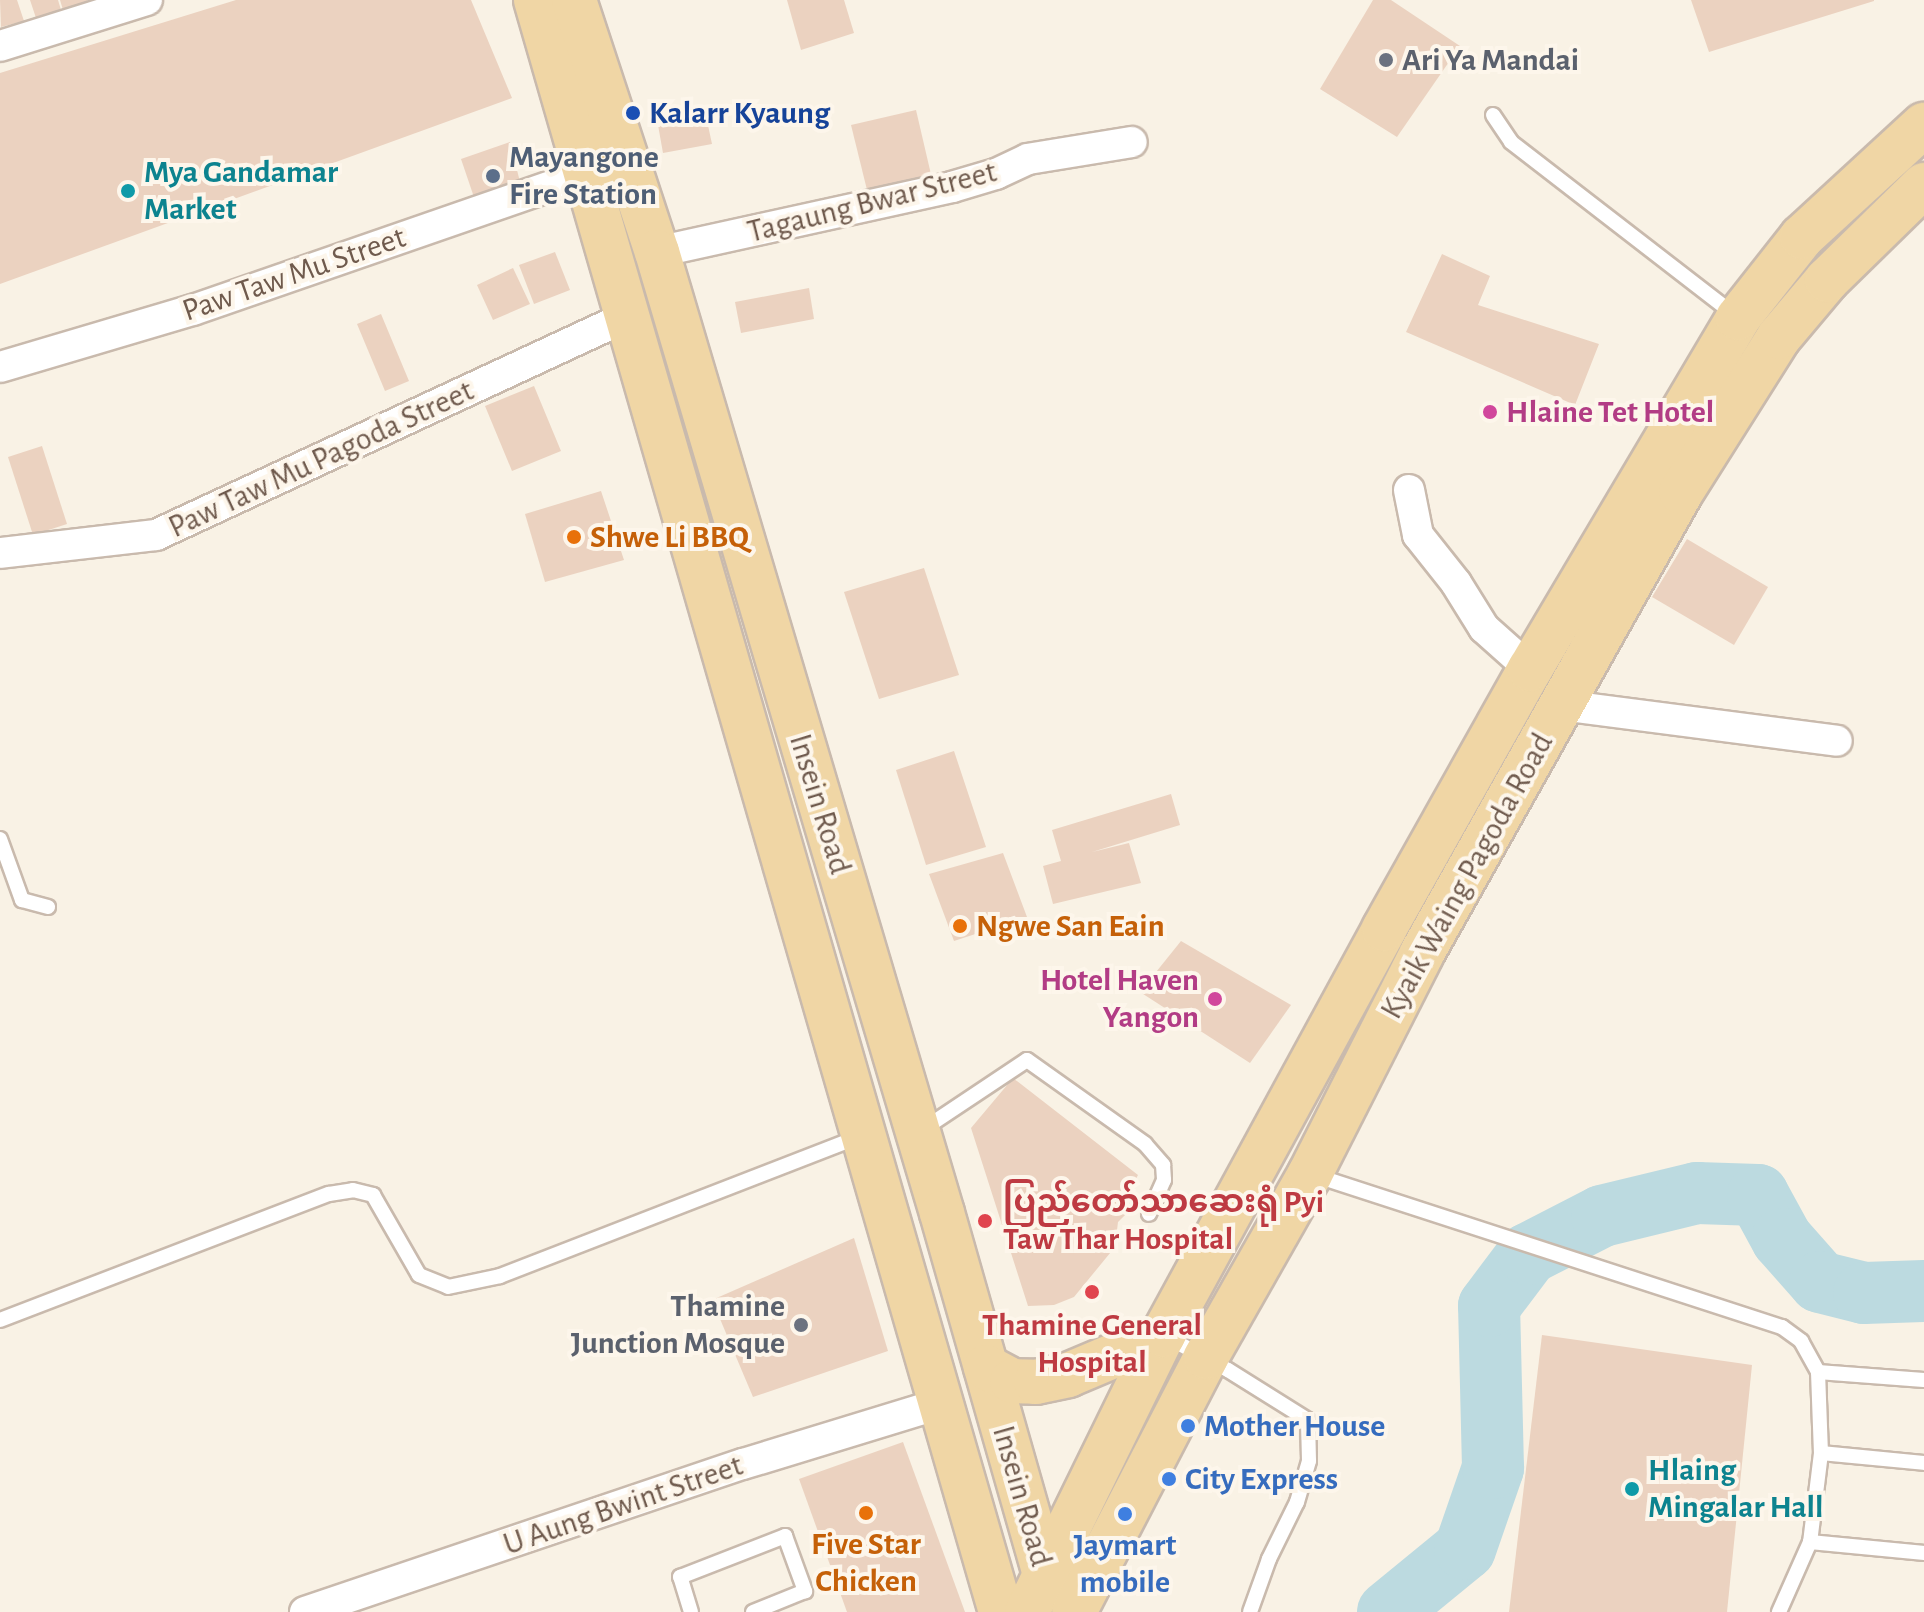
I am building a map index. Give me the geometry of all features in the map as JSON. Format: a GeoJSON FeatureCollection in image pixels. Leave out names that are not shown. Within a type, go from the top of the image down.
{"type":"FeatureCollection","features":[{"type":"Feature","properties":{"kind":"main road","name":"Insein Road"},"geometry":{"type":"LineString","coordinates":[[536,0],[606,166],[657,252],[942,1213],[1050,1592]]}},
{"type":"Feature","properties":{"kind":"main road","name":"Insein Road"},"geometry":{"type":"LineString","coordinates":[[574,0],[606,166],[628,316],[1001,1612]]}},
{"type":"Feature","properties":{"kind":"main road","name":"Kyaik Waing Pagoda Road"},"geometry":{"type":"LineString","coordinates":[[1027,1612],[1050,1592],[1163,1335],[1530,669],[1738,318],[1802,237],[1924,125]]}},
{"type":"Feature","properties":{"kind":"main road","name":"Kyaik Waing Pagoda Road"},"geometry":{"type":"LineString","coordinates":[[1074,1612],[1206,1357],[1310,1174],[1422,953],[1681,492],[1779,337],[1827,280],[1924,185]]}},
{"type":"Feature","properties":{"kind":"main road"},"geometry":{"type":"LineString","coordinates":[[986,1367],[1012,1381],[1036,1382],[1068,1375],[1163,1335]]}},
{"type":"Feature","properties":{"kind":"street"},"geometry":{"type":"LineString","coordinates":[[0,46],[147,0]]}},
{"type":"Feature","properties":{"kind":"street","name":"Tagaung Bwar Street"},"geometry":{"type":"LineString","coordinates":[[657,252],[952,187],[1040,156],[1132,142]]}},
{"type":"Feature","properties":{"kind":"street","name":"Paw Taw Mu Street"},"geometry":{"type":"LineString","coordinates":[[0,367],[193,310],[606,166]]}},
{"type":"Feature","properties":{"kind":"street","name":"Paw Taw Mu Pagoda Street"},"geometry":{"type":"LineString","coordinates":[[3,544],[156,535],[628,316]]}},
{"type":"Feature","properties":{"kind":"street"},"geometry":{"type":"LineString","coordinates":[[1409,490],[1418,535],[1456,583],[1484,628],[1530,669]]}},
{"type":"Feature","properties":{"kind":"street"},"geometry":{"type":"LineString","coordinates":[[1561,705],[1837,741]]}},
{"type":"Feature","properties":{"kind":"street","name":"U Aung Bwint Street"},"geometry":{"type":"LineString","coordinates":[[305,1612],[743,1464],[943,1403]]}},
{"type":"Feature","properties":{"kind":"lane"},"geometry":{"type":"LineString","coordinates":[[1493,115],[1511,142],[1738,318]]}},
{"type":"Feature","properties":{"kind":"lane"},"geometry":{"type":"LineString","coordinates":[[0,839],[22,900],[48,907]]}},
{"type":"Feature","properties":{"kind":"lane"},"geometry":{"type":"LineString","coordinates":[[918,1132],[1027,1060],[1145,1144],[1163,1165],[1164,1180],[1149,1214]]}},
{"type":"Feature","properties":{"kind":"lane"},"geometry":{"type":"LineString","coordinates":[[0,1320],[329,1194],[353,1190],[373,1195],[419,1275],[448,1287],[487,1279],[869,1147]]}},
{"type":"Feature","properties":{"kind":"lane"},"geometry":{"type":"LineString","coordinates":[[1310,1174],[1782,1327],[1801,1341],[1818,1372],[1821,1453],[1810,1542],[1779,1612]]}},
{"type":"Feature","properties":{"kind":"lane"},"geometry":{"type":"LineString","coordinates":[[1163,1335],[1206,1357],[1308,1420],[1309,1461],[1297,1502],[1269,1559],[1250,1612]]}},
{"type":"Feature","properties":{"kind":"lane"},"geometry":{"type":"LineString","coordinates":[[1818,1372],[1924,1380]]}},
{"type":"Feature","properties":{"kind":"lane"},"geometry":{"type":"LineString","coordinates":[[1821,1453],[1924,1463]]}},
{"type":"Feature","properties":{"kind":"lane"},"geometry":{"type":"LineString","coordinates":[[691,1612],[680,1577],[785,1536],[805,1591],[790,1605],[753,1612]]}},
{"type":"Feature","properties":{"kind":"lane"},"geometry":{"type":"LineString","coordinates":[[1810,1542],[1924,1553]]}},
{"type":"Feature","properties":{"kind":"building"},"geometry":{"type":"Polygon","coordinates":[[[0,0],[17,0],[24,21],[1,27],[0,0]]]}},
{"type":"Feature","properties":{"kind":"building"},"geometry":{"type":"Polygon","coordinates":[[[30,0],[58,0],[61,10],[36,18],[30,0]]]}},
{"type":"Feature","properties":{"kind":"building"},"geometry":{"type":"Polygon","coordinates":[[[60,0],[87,0],[88,2],[63,10],[60,0]]]}},
{"type":"Feature","properties":{"kind":"building","name":"Mya Gandamar Market"},"geometry":{"type":"Polygon","coordinates":[[[236,0],[471,0],[512,98],[0,284],[0,73],[236,0]]]}},
{"type":"Feature","properties":{"kind":"building"},"geometry":{"type":"Polygon","coordinates":[[[787,0],[844,0],[854,33],[801,50],[787,0]]]}},
{"type":"Feature","properties":{"kind":"building"},"geometry":{"type":"Polygon","coordinates":[[[1373,0],[1391,0],[1460,46],[1397,137],[1320,89],[1373,0]]]}},
{"type":"Feature","properties":{"kind":"building"},"geometry":{"type":"Polygon","coordinates":[[[1691,0],[1874,0],[1874,1],[1709,52],[1691,0]]]}},
{"type":"Feature","properties":{"kind":"building"},"geometry":{"type":"Polygon","coordinates":[[[916,110],[933,183],[869,198],[851,125],[916,110]]]}},
{"type":"Feature","properties":{"kind":"building"},"geometry":{"type":"Polygon","coordinates":[[[706,116],[712,144],[663,153],[658,125],[706,116]]]}},
{"type":"Feature","properties":{"kind":"building","name":"Mayangone Fire Station"},"geometry":{"type":"Polygon","coordinates":[[[510,142],[523,194],[478,209],[461,159],[510,142]]]}},
{"type":"Feature","properties":{"kind":"building"},"geometry":{"type":"Polygon","coordinates":[[[555,252],[570,290],[534,304],[519,265],[555,252]]]}},
{"type":"Feature","properties":{"kind":"building"},"geometry":{"type":"Polygon","coordinates":[[[1442,254],[1490,276],[1478,305],[1599,344],[1575,405],[1406,332],[1442,254]]]}},
{"type":"Feature","properties":{"kind":"building"},"geometry":{"type":"Polygon","coordinates":[[[513,268],[530,304],[493,320],[477,285],[513,268]]]}},
{"type":"Feature","properties":{"kind":"building"},"geometry":{"type":"Polygon","coordinates":[[[809,288],[814,319],[741,333],[735,302],[809,288]]]}},
{"type":"Feature","properties":{"kind":"building"},"geometry":{"type":"Polygon","coordinates":[[[381,314],[409,381],[385,391],[357,324],[381,314]]]}},
{"type":"Feature","properties":{"kind":"building"},"geometry":{"type":"Polygon","coordinates":[[[534,386],[561,451],[512,471],[485,406],[534,386]]]}},
{"type":"Feature","properties":{"kind":"building"},"geometry":{"type":"Polygon","coordinates":[[[42,446],[67,524],[33,535],[8,457],[42,446]]]}},
{"type":"Feature","properties":{"kind":"building","name":"Shwe Li BBQ"},"geometry":{"type":"Polygon","coordinates":[[[601,491],[624,560],[545,582],[525,514],[601,491]]]}},
{"type":"Feature","properties":{"kind":"building"},"geometry":{"type":"Polygon","coordinates":[[[1687,539],[1768,587],[1734,645],[1652,597],[1687,539]]]}},
{"type":"Feature","properties":{"kind":"building"},"geometry":{"type":"Polygon","coordinates":[[[924,568],[959,675],[879,699],[844,592],[924,568]]]}},
{"type":"Feature","properties":{"kind":"building"},"geometry":{"type":"Polygon","coordinates":[[[954,751],[986,847],[926,865],[896,770],[954,751]]]}},
{"type":"Feature","properties":{"kind":"building"},"geometry":{"type":"Polygon","coordinates":[[[1171,794],[1180,825],[1092,852],[1129,843],[1141,883],[1053,904],[1043,866],[1061,861],[1052,830],[1171,794]]]}},
{"type":"Feature","properties":{"kind":"building"},"geometry":{"type":"Polygon","coordinates":[[[1003,853],[1027,917],[954,941],[929,874],[1003,853]]]}},
{"type":"Feature","properties":{"kind":"building","name":"Hotel Haven Yangon"},"geometry":{"type":"Polygon","coordinates":[[[1181,941],[1291,1005],[1250,1063],[1140,992],[1181,941]]]}},
{"type":"Feature","properties":{"kind":"building"},"geometry":{"type":"Polygon","coordinates":[[[1013,1078],[1138,1175],[1129,1192],[1133,1207],[1118,1222],[1115,1247],[1074,1297],[1054,1305],[1028,1306],[971,1128],[1013,1078]]]}},
{"type":"Feature","properties":{"kind":"building","name":"Thamine Junction Mosque"},"geometry":{"type":"Polygon","coordinates":[[[854,1238],[888,1351],[753,1397],[712,1300],[854,1238]]]}},
{"type":"Feature","properties":{"kind":"building","name":"Hlaing Mingalar Hall"},"geometry":{"type":"Polygon","coordinates":[[[1542,1335],[1752,1365],[1727,1612],[1509,1612],[1542,1335]]]}},
{"type":"Feature","properties":{"kind":"building"},"geometry":{"type":"Polygon","coordinates":[[[903,1442],[965,1612],[847,1612],[799,1479],[903,1442]]]}},
{"type":"Feature","properties":{"kind":"waterway"},"geometry":{"type":"LineString","coordinates":[[1388,1612],[1465,1549],[1493,1468],[1489,1306],[1528,1254],[1602,1216],[1697,1193],[1758,1195],[1782,1239],[1820,1282],[1864,1293],[1924,1291]]}},
{"type":"Feature","properties":{"kind":"place","name":"Ari Ya Mandai"},"geometry":{"type":"Point","coordinates":[1386,60]}},
{"type":"Feature","properties":{"kind":"place","name":"Kalarr Kyaung"},"geometry":{"type":"Point","coordinates":[633,113]}},
{"type":"Feature","properties":{"kind":"place","name":"Mayangone Fire Station"},"geometry":{"type":"Point","coordinates":[493,176]}},
{"type":"Feature","properties":{"kind":"place","name":"Mya Gandamar Market"},"geometry":{"type":"Point","coordinates":[128,191]}},
{"type":"Feature","properties":{"kind":"place","name":"Hlaine Tet Hotel"},"geometry":{"type":"Point","coordinates":[1490,412]}},
{"type":"Feature","properties":{"kind":"place","name":"Shwe Li BBQ"},"geometry":{"type":"Point","coordinates":[574,537]}},
{"type":"Feature","properties":{"kind":"place","name":"Ngwe San Eain"},"geometry":{"type":"Point","coordinates":[960,926]}},
{"type":"Feature","properties":{"kind":"place","name":"Hotel Haven Yangon"},"geometry":{"type":"Point","coordinates":[1215,999]}},
{"type":"Feature","properties":{"kind":"place","name":"ပြည်တော်သာဆေးရုံ Pyi Taw Thar Hospital"},"geometry":{"type":"Point","coordinates":[985,1221]}},
{"type":"Feature","properties":{"kind":"place","name":"Thamine General Hospital"},"geometry":{"type":"Point","coordinates":[1092,1292]}},
{"type":"Feature","properties":{"kind":"place","name":"Thamine Junction Mosque"},"geometry":{"type":"Point","coordinates":[801,1325]}},
{"type":"Feature","properties":{"kind":"place","name":"Mother House"},"geometry":{"type":"Point","coordinates":[1188,1426]}},
{"type":"Feature","properties":{"kind":"place","name":"City Express"},"geometry":{"type":"Point","coordinates":[1169,1479]}},
{"type":"Feature","properties":{"kind":"place","name":"Hlaing Mingalar Hall"},"geometry":{"type":"Point","coordinates":[1632,1489]}},
{"type":"Feature","properties":{"kind":"place","name":"Five Star Chicken"},"geometry":{"type":"Point","coordinates":[866,1513]}},
{"type":"Feature","properties":{"kind":"place","name":"Jaymart mobile"},"geometry":{"type":"Point","coordinates":[1125,1514]}}]}
